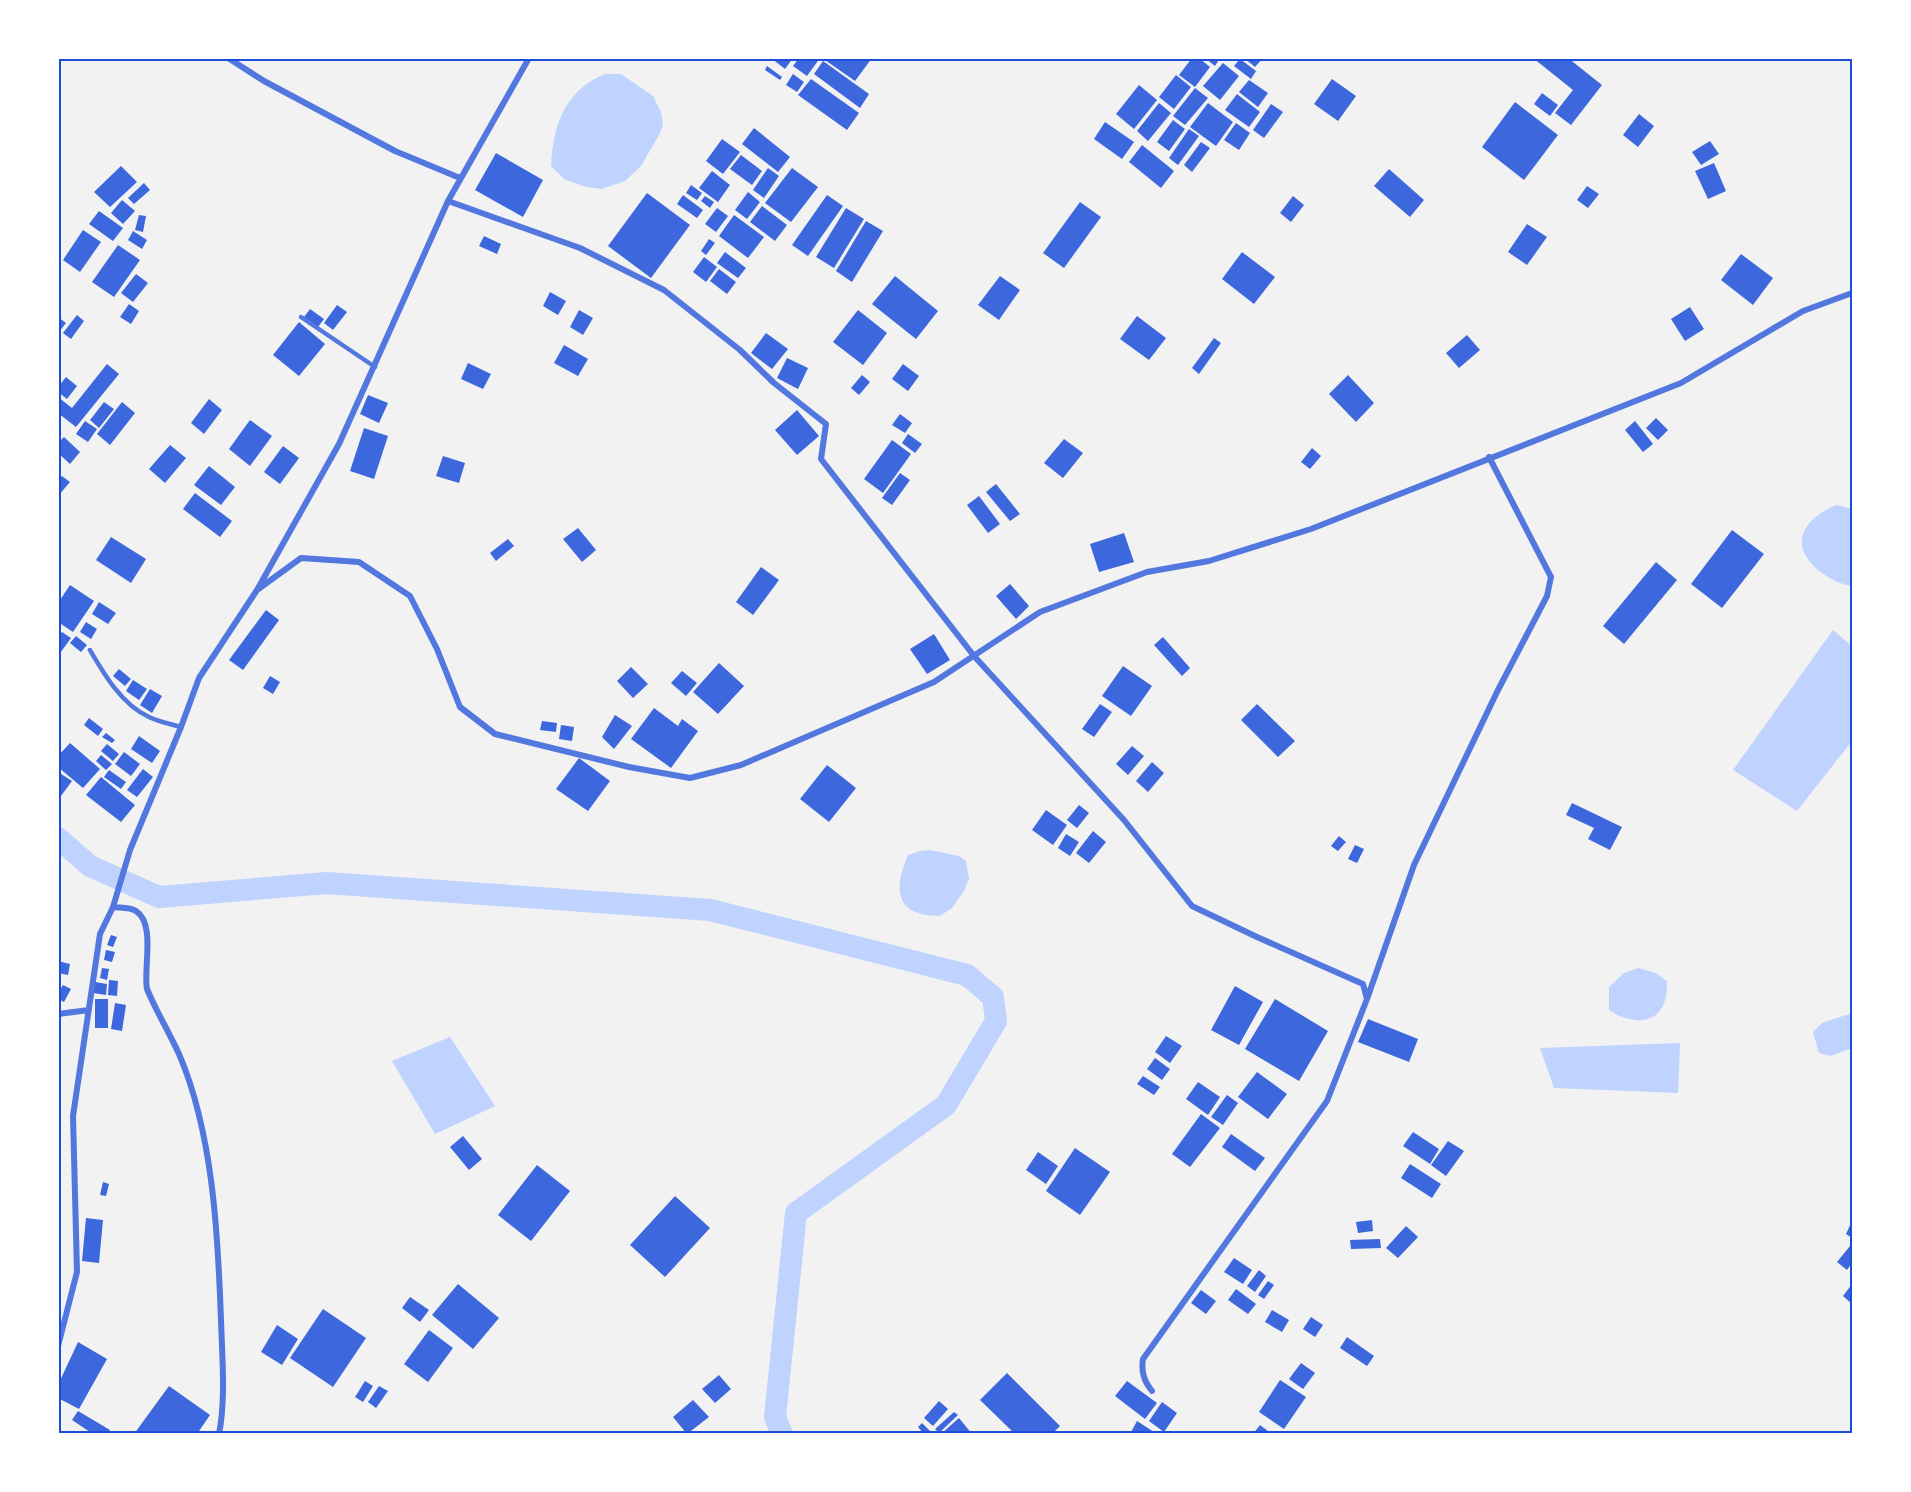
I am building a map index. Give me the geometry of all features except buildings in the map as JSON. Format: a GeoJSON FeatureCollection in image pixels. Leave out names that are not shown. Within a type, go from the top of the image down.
{"type":"FeatureCollection","features":[{"type":"Feature","properties":{"kind":"street"},"geometry":{"type":"LineString","coordinates":[[228,58],[264,81],[395,151],[460,178]]}},
{"type":"Feature","properties":{"kind":"street"},"geometry":{"type":"LineString","coordinates":[[58,1346],[77,1272],[73,1116],[100,934],[113,907],[130,850],[199,678],[257,590],[339,444],[448,201],[529,58]]}},
{"type":"Feature","properties":{"kind":"street"},"geometry":{"type":"LineString","coordinates":[[448,201],[580,248],[664,290],[740,350],[774,383],[826,424],[821,459],[974,656],[1124,820],[1192,906],[1257,938],[1363,984],[1367,999]]}},
{"type":"Feature","properties":{"kind":"street"},"geometry":{"type":"LineString","coordinates":[[257,590],[301,558],[359,562],[410,596],[437,649],[460,707],[495,734],[690,778],[741,765],[934,682],[1040,612],[1147,572],[1209,561],[1311,529],[1681,383],[1803,311],[1852,293]]}},
{"type":"Feature","properties":{"kind":"street"},"geometry":{"type":"LineString","coordinates":[[1152,1391],[1142,1371],[1143,1359],[1327,1101],[1367,999],[1414,865],[1497,692],[1547,596],[1551,577],[1489,458]]}},
{"type":"Feature","properties":{"kind":"street"},"geometry":{"type":"LineString","coordinates":[[113,907],[138,912],[147,930],[145,980],[147,989],[179,1055],[194,1102],[204,1146],[218,1239],[222,1345],[222,1420],[219,1434]]}},
{"type":"Feature","properties":{"kind":"street"},"geometry":{"type":"LineString","coordinates":[[58,1014],[89,1010]]}},
{"type":"Feature","properties":{"kind":"lane"},"geometry":{"type":"LineString","coordinates":[[301,317],[375,368]]}},
{"type":"Feature","properties":{"kind":"lane"},"geometry":{"type":"LineString","coordinates":[[90,650],[108,681],[130,703],[148,717],[181,727]]}},
{"type":"Feature","properties":{"kind":"water"},"geometry":{"type":"Polygon","coordinates":[[[605,74],[621,74],[653,96],[661,112],[663,126],[641,166],[625,181],[602,189],[586,187],[564,179],[551,166],[558,123],[571,99],[580,89],[605,74]]]}},
{"type":"Feature","properties":{"kind":"water"},"geometry":{"type":"Polygon","coordinates":[[[1837,505],[1852,509],[1852,586],[1837,582],[1822,573],[1809,560],[1802,546],[1804,532],[1812,520],[1837,505]]]}},
{"type":"Feature","properties":{"kind":"water"},"geometry":{"type":"Polygon","coordinates":[[[1833,630],[1852,646],[1852,741],[1797,811],[1733,770],[1833,630]]]}},
{"type":"Feature","properties":{"kind":"water"},"geometry":{"type":"Polygon","coordinates":[[[930,850],[959,856],[966,861],[969,879],[952,908],[940,916],[925,915],[914,911],[901,899],[900,879],[908,855],[930,850]]]}},
{"type":"Feature","properties":{"kind":"water"},"geometry":{"type":"Polygon","coordinates":[[[1638,968],[1656,973],[1667,981],[1667,990],[1663,1006],[1658,1013],[1646,1019],[1633,1020],[1609,1010],[1609,987],[1624,973],[1638,968]]]}},
{"type":"Feature","properties":{"kind":"water"},"geometry":{"type":"Polygon","coordinates":[[[1852,1013],[1852,1048],[1830,1056],[1819,1053],[1813,1032],[1822,1023],[1852,1013]]]}},
{"type":"Feature","properties":{"kind":"water"},"geometry":{"type":"Polygon","coordinates":[[[450,1037],[495,1106],[435,1134],[392,1061],[450,1037]]]}},
{"type":"Feature","properties":{"kind":"water"},"geometry":{"type":"Polygon","coordinates":[[[1680,1043],[1678,1093],[1554,1088],[1540,1048],[1680,1043]]]}},
{"type":"Feature","properties":{"kind":"waterway"},"geometry":{"type":"LineString","coordinates":[[58,838],[90,866],[159,897],[327,883],[710,910],[967,975],[993,997],[996,1021],[946,1105],[796,1213],[775,1417],[782,1434]]}}]}
